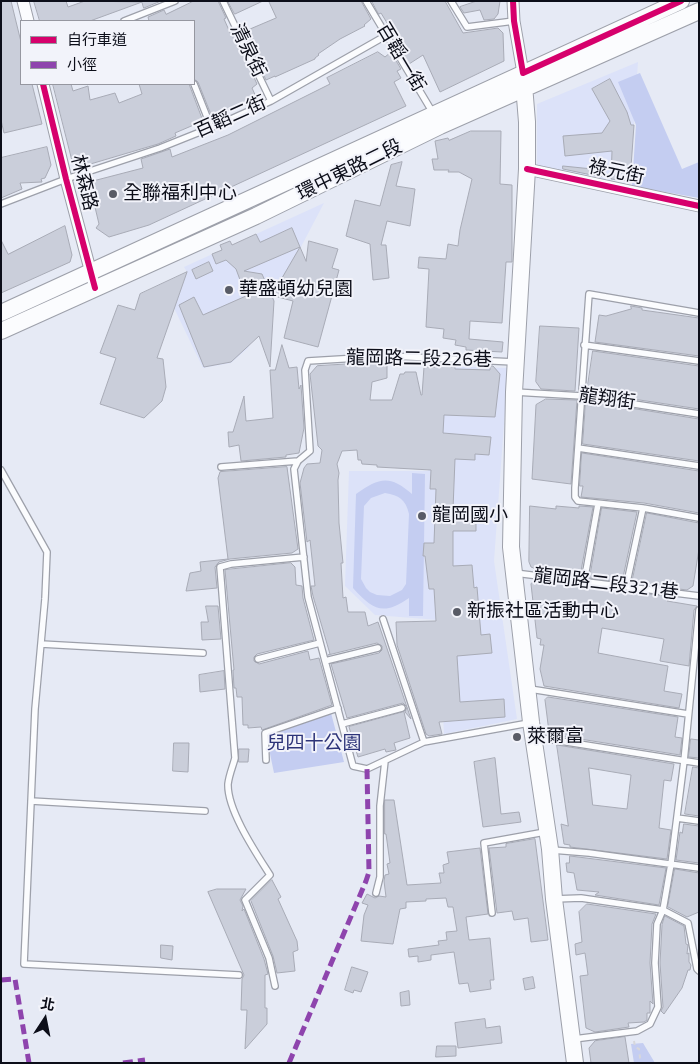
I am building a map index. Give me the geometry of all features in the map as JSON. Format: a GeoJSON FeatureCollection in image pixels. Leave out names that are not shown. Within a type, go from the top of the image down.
{"type":"FeatureCollection","features":[{"type":"Feature","properties":{"kind":"main road","name":"環中東路二段"},"geometry":{"type":"LineString","coordinates":[[1,313],[93,281],[256,216],[440,126],[523,81],[681,1]]}},
{"type":"Feature","properties":{"kind":"main road","name":"環中東路二段"},"geometry":{"type":"LineString","coordinates":[[1,331],[93,281],[434,114],[699,11]]}},
{"type":"Feature","properties":{"kind":"main road"},"geometry":{"type":"LineString","coordinates":[[523,81],[526,122],[526,169],[514,392],[511,547],[532,730],[550,849],[554,898],[575,1063]]}},
{"type":"Feature","properties":{"kind":"street"},"geometry":{"type":"LineString","coordinates":[[23,1],[28,20]]}},
{"type":"Feature","properties":{"kind":"street"},"geometry":{"type":"LineString","coordinates":[[513,1],[523,81]]}},
{"type":"Feature","properties":{"kind":"street","name":"林森路"},"geometry":{"type":"LineString","coordinates":[[43,85],[93,281]]}},
{"type":"Feature","properties":{"kind":"street","name":"祿元街"},"geometry":{"type":"LineString","coordinates":[[526,169],[699,206]]}},
{"type":"Feature","properties":{"kind":"lane"},"geometry":{"type":"LineString","coordinates":[[127,20],[175,1]]}},
{"type":"Feature","properties":{"kind":"lane","name":"清泉街"},"geometry":{"type":"LineString","coordinates":[[223,1],[271,101]]}},
{"type":"Feature","properties":{"kind":"lane","name":"百韜一街"},"geometry":{"type":"LineString","coordinates":[[366,1],[434,114]]}},
{"type":"Feature","properties":{"kind":"lane"},"geometry":{"type":"LineString","coordinates":[[451,1],[466,27],[514,21]]}},
{"type":"Feature","properties":{"kind":"lane","name":"百韜二街"},"geometry":{"type":"LineString","coordinates":[[1,204],[66,179],[160,148],[212,127],[271,101],[387,36]]}},
{"type":"Feature","properties":{"kind":"lane"},"geometry":{"type":"LineString","coordinates":[[194,85],[212,127]]}},
{"type":"Feature","properties":{"kind":"lane"},"geometry":{"type":"LineString","coordinates":[[699,313],[589,294],[575,488],[575,497],[578,501],[643,508],[699,518]]}},
{"type":"Feature","properties":{"kind":"lane"},"geometry":{"type":"LineString","coordinates":[[584,345],[699,361]]}},
{"type":"Feature","properties":{"kind":"lane","name":"龍岡路二段226巷"},"geometry":{"type":"LineString","coordinates":[[298,460],[310,451],[305,370],[308,361],[391,356],[516,362]]}},
{"type":"Feature","properties":{"kind":"lane","name":"龍翔街"},"geometry":{"type":"LineString","coordinates":[[514,392],[582,396],[699,414]]}},
{"type":"Feature","properties":{"kind":"lane"},"geometry":{"type":"LineString","coordinates":[[578,448],[699,466]]}},
{"type":"Feature","properties":{"kind":"lane"},"geometry":{"type":"LineString","coordinates":[[221,467],[298,460],[294,469],[308,597],[353,766],[367,768],[424,742],[532,730],[699,763]]}},
{"type":"Feature","properties":{"kind":"lane"},"geometry":{"type":"LineString","coordinates":[[1,470],[47,552],[35,709],[24,964],[238,975]]}},
{"type":"Feature","properties":{"kind":"lane"},"geometry":{"type":"LineString","coordinates":[[584,582],[598,504]]}},
{"type":"Feature","properties":{"kind":"lane"},"geometry":{"type":"LineString","coordinates":[[626,588],[643,508]]}},
{"type":"Feature","properties":{"kind":"lane"},"geometry":{"type":"LineString","coordinates":[[275,986],[269,958],[245,900],[270,875],[236,816],[229,798],[228,782],[235,758],[220,567],[231,564],[304,556]]}},
{"type":"Feature","properties":{"kind":"lane","name":"龍岡路二段321巷"},"geometry":{"type":"LineString","coordinates":[[513,573],[699,596]]}},
{"type":"Feature","properties":{"kind":"lane"},"geometry":{"type":"LineString","coordinates":[[570,1031],[632,1031],[650,1024],[658,1007],[655,963],[657,924],[663,910],[671,864],[684,761],[699,610]]}},
{"type":"Feature","properties":{"kind":"lane"},"geometry":{"type":"LineString","coordinates":[[383,619],[424,742]]}},
{"type":"Feature","properties":{"kind":"lane"},"geometry":{"type":"LineString","coordinates":[[258,659],[320,643]]}},
{"type":"Feature","properties":{"kind":"lane"},"geometry":{"type":"LineString","coordinates":[[40,644],[203,653]]}},
{"type":"Feature","properties":{"kind":"lane"},"geometry":{"type":"LineString","coordinates":[[325,661],[378,648]]}},
{"type":"Feature","properties":{"kind":"lane"},"geometry":{"type":"LineString","coordinates":[[527,688],[688,714]]}},
{"type":"Feature","properties":{"kind":"lane"},"geometry":{"type":"LineString","coordinates":[[690,688],[699,689]]}},
{"type":"Feature","properties":{"kind":"lane"},"geometry":{"type":"LineString","coordinates":[[266,760],[265,733],[338,708]]}},
{"type":"Feature","properties":{"kind":"lane"},"geometry":{"type":"LineString","coordinates":[[342,724],[402,708]]}},
{"type":"Feature","properties":{"kind":"lane"},"geometry":{"type":"LineString","coordinates":[[376,894],[380,877],[380,806],[385,761]]}},
{"type":"Feature","properties":{"kind":"lane"},"geometry":{"type":"LineString","coordinates":[[31,801],[205,811]]}},
{"type":"Feature","properties":{"kind":"lane"},"geometry":{"type":"LineString","coordinates":[[677,818],[699,821]]}},
{"type":"Feature","properties":{"kind":"lane"},"geometry":{"type":"LineString","coordinates":[[492,913],[484,843],[547,832]]}},
{"type":"Feature","properties":{"kind":"lane"},"geometry":{"type":"LineString","coordinates":[[550,849],[699,868]]}},
{"type":"Feature","properties":{"kind":"lane"},"geometry":{"type":"LineString","coordinates":[[554,898],[581,898],[663,910],[688,923],[699,972]]}},
{"type":"Feature","properties":{"kind":"path"},"geometry":{"type":"LineString","coordinates":[[632,1031],[635,1047],[639,1050],[642,1063]]}},
{"type":"Feature","properties":{"kind":"shaded area"},"geometry":{"type":"Polygon","coordinates":[[[638,62],[630,181],[611,179],[601,181],[537,171],[537,104],[638,62]]]}},
{"type":"Feature","properties":{"kind":"shaded area","name":"華盛頓幼兒園"},"geometry":{"type":"Polygon","coordinates":[[[324,203],[248,348],[231,363],[203,368],[174,308],[187,272],[184,267],[324,203]]]}},
{"type":"Feature","properties":{"kind":"shaded area","name":"龍岡國小"},"geometry":{"type":"Polygon","coordinates":[[[437,366],[508,368],[494,561],[517,719],[444,734],[438,620],[375,615],[345,586],[349,471],[428,471],[437,366]]]}},
{"type":"Feature","properties":{"kind":"green space"},"geometry":{"type":"Polygon","coordinates":[[[640,73],[682,169],[699,162],[699,198],[632,186],[636,125],[618,82],[640,73]]]}},
{"type":"Feature","properties":{"kind":"green space"},"geometry":{"type":"Polygon","coordinates":[[[412,473],[425,474],[423,616],[409,616],[409,598],[392,607],[379,608],[373,606],[353,588],[356,494],[371,484],[384,480],[397,483],[412,494],[412,473]],[[385,493],[371,498],[364,506],[361,579],[370,592],[377,595],[390,596],[402,590],[406,584],[409,514],[404,502],[385,493]]]}},
{"type":"Feature","properties":{"kind":"green space","name":"兒四十公園"},"geometry":{"type":"Polygon","coordinates":[[[331,713],[344,762],[274,773],[268,744],[274,734],[331,713]]]}},
{"type":"Feature","properties":{"kind":"green space"},"geometry":{"type":"Polygon","coordinates":[[[643,1043],[655,1063],[634,1063],[631,1044],[643,1043]]]}},
{"type":"Feature","properties":{"kind":"building"},"geometry":{"type":"Polygon","coordinates":[[[1,1],[11,1],[20,38],[20,85],[32,85],[42,124],[4,133],[1,120],[1,1]]]}},
{"type":"Feature","properties":{"kind":"building"},"geometry":{"type":"Polygon","coordinates":[[[34,1],[66,1],[68,7],[85,1],[142,2],[93,20],[40,20],[34,1]]]}},
{"type":"Feature","properties":{"kind":"building"},"geometry":{"type":"Polygon","coordinates":[[[142,1],[161,1],[144,8],[142,1]]]}},
{"type":"Feature","properties":{"kind":"building"},"geometry":{"type":"Polygon","coordinates":[[[194,1],[218,1],[232,37],[235,36],[257,84],[252,88],[257,99],[212,117],[198,82],[195,80],[195,20],[149,20],[148,17],[164,10],[166,14],[194,1]]]}},
{"type":"Feature","properties":{"kind":"building"},"geometry":{"type":"Polygon","coordinates":[[[228,1],[263,1],[235,14],[228,1]]]}},
{"type":"Feature","properties":{"kind":"building"},"geometry":{"type":"Polygon","coordinates":[[[269,1],[361,1],[371,19],[365,26],[340,39],[318,54],[315,59],[266,80],[243,32],[276,18],[269,1]]]}},
{"type":"Feature","properties":{"kind":"building"},"geometry":{"type":"Polygon","coordinates":[[[372,1],[445,1],[463,33],[498,28],[503,33],[504,61],[440,92],[423,55],[409,64],[399,47],[401,46],[372,1]]]}},
{"type":"Feature","properties":{"kind":"building"},"geometry":{"type":"Polygon","coordinates":[[[477,1],[500,1],[498,14],[494,19],[484,20],[480,10],[464,13],[460,7],[477,1]]]}},
{"type":"Feature","properties":{"kind":"building"},"geometry":{"type":"Polygon","coordinates":[[[378,52],[385,57],[391,52],[401,69],[397,71],[401,78],[394,82],[406,106],[149,225],[109,237],[96,228],[99,224],[89,182],[143,168],[141,159],[170,149],[172,157],[228,135],[330,84],[327,78],[378,52]]]}},
{"type":"Feature","properties":{"kind":"building"},"geometry":{"type":"Polygon","coordinates":[[[610,79],[627,112],[631,125],[634,125],[630,181],[611,179],[612,151],[565,156],[563,136],[602,133],[610,121],[592,89],[610,79]]]}},
{"type":"Feature","properties":{"kind":"building"},"geometry":{"type":"Polygon","coordinates":[[[53,85],[71,85],[73,91],[88,86],[90,100],[115,93],[119,103],[142,94],[139,85],[189,85],[203,121],[175,133],[176,136],[158,144],[77,168],[73,164],[53,85]]]}},
{"type":"Feature","properties":{"kind":"building"},"geometry":{"type":"Polygon","coordinates":[[[471,131],[501,131],[500,184],[512,185],[512,262],[506,262],[502,323],[470,321],[469,339],[503,342],[502,352],[466,350],[466,347],[455,345],[456,340],[443,338],[444,329],[426,327],[429,269],[418,268],[419,257],[446,259],[448,244],[458,246],[472,179],[459,172],[434,170],[432,159],[438,159],[435,141],[448,138],[449,140],[471,131]]]}},
{"type":"Feature","properties":{"kind":"building"},"geometry":{"type":"Polygon","coordinates":[[[47,147],[51,165],[45,178],[41,179],[42,182],[20,183],[22,189],[1,198],[1,158],[47,147]]]}},
{"type":"Feature","properties":{"kind":"building"},"geometry":{"type":"Polygon","coordinates":[[[402,162],[396,186],[415,189],[410,226],[387,221],[381,245],[386,245],[389,278],[373,280],[370,244],[346,236],[355,200],[380,206],[391,165],[402,162]]]}},
{"type":"Feature","properties":{"kind":"building"},"geometry":{"type":"Polygon","coordinates":[[[563,166],[602,170],[601,177],[563,169],[563,166]]]}},
{"type":"Feature","properties":{"kind":"building"},"geometry":{"type":"Polygon","coordinates":[[[65,226],[72,255],[70,262],[1,293],[1,240],[8,254],[65,226]]]}},
{"type":"Feature","properties":{"kind":"building","name":"華盛頓幼兒園"},"geometry":{"type":"Polygon","coordinates":[[[292,228],[300,247],[244,271],[262,274],[274,301],[270,367],[259,336],[231,362],[204,367],[179,305],[194,297],[203,315],[246,296],[236,269],[226,260],[216,264],[212,254],[222,250],[220,245],[230,241],[232,245],[256,234],[260,242],[292,228]]]}},
{"type":"Feature","properties":{"kind":"building"},"geometry":{"type":"Polygon","coordinates":[[[309,241],[338,249],[332,268],[339,270],[318,347],[284,338],[293,301],[274,296],[280,278],[282,278],[300,247],[306,261],[309,241]]]}},
{"type":"Feature","properties":{"kind":"building"},"geometry":{"type":"Polygon","coordinates":[[[209,262],[213,271],[196,279],[192,270],[209,262]]]}},
{"type":"Feature","properties":{"kind":"building"},"geometry":{"type":"Polygon","coordinates":[[[187,272],[157,358],[163,359],[166,387],[162,401],[144,418],[100,404],[116,358],[100,353],[118,305],[135,310],[140,294],[187,272]]]}},
{"type":"Feature","properties":{"kind":"building"},"geometry":{"type":"Polygon","coordinates":[[[631,306],[642,308],[642,310],[699,318],[699,356],[595,342],[599,315],[606,316],[631,309],[631,306]]]}},
{"type":"Feature","properties":{"kind":"building"},"geometry":{"type":"Polygon","coordinates":[[[540,326],[579,328],[575,391],[541,389],[536,382],[540,326]]]}},
{"type":"Feature","properties":{"kind":"building"},"geometry":{"type":"Polygon","coordinates":[[[282,345],[289,368],[297,367],[299,389],[301,385],[304,428],[299,453],[286,455],[286,457],[241,461],[239,445],[229,447],[228,432],[233,432],[244,396],[246,421],[273,418],[270,370],[275,370],[282,345]]]}},
{"type":"Feature","properties":{"kind":"building"},"geometry":{"type":"Polygon","coordinates":[[[593,351],[699,366],[699,409],[587,392],[593,351]]]}},
{"type":"Feature","properties":{"kind":"building"},"geometry":{"type":"Polygon","coordinates":[[[387,362],[387,378],[372,382],[370,400],[392,400],[400,374],[405,372],[416,372],[422,395],[424,367],[435,367],[435,365],[455,367],[455,369],[490,370],[490,366],[493,366],[500,374],[495,417],[444,415],[443,433],[491,437],[489,455],[475,454],[475,460],[455,459],[453,509],[476,510],[476,531],[453,531],[453,566],[472,565],[474,588],[477,587],[481,635],[490,634],[492,653],[457,656],[460,702],[504,699],[505,717],[439,722],[442,734],[429,736],[426,734],[397,645],[396,622],[436,621],[434,589],[429,589],[425,556],[423,556],[424,543],[434,543],[436,489],[430,489],[431,470],[377,467],[377,465],[362,464],[361,460],[358,460],[357,450],[342,451],[337,464],[339,473],[339,523],[343,563],[341,563],[343,598],[346,597],[348,612],[365,612],[368,626],[378,622],[407,707],[403,703],[347,718],[331,664],[379,653],[382,650],[382,646],[377,643],[328,655],[330,654],[311,586],[315,586],[310,540],[307,542],[300,483],[307,464],[320,463],[322,450],[318,446],[310,374],[317,366],[387,362]]]}},
{"type":"Feature","properties":{"kind":"building"},"geometry":{"type":"Polygon","coordinates":[[[546,399],[577,400],[571,484],[532,479],[536,405],[546,399]]]}},
{"type":"Feature","properties":{"kind":"building"},"geometry":{"type":"Polygon","coordinates":[[[586,401],[699,419],[699,461],[583,444],[586,401]]]}},
{"type":"Feature","properties":{"kind":"building"},"geometry":{"type":"Polygon","coordinates":[[[582,453],[699,471],[699,513],[644,503],[581,497],[583,486],[580,486],[582,453]]]}},
{"type":"Feature","properties":{"kind":"building"},"geometry":{"type":"Polygon","coordinates":[[[287,467],[298,549],[292,553],[230,559],[219,562],[215,567],[217,588],[186,591],[190,573],[201,571],[200,562],[228,559],[218,478],[220,472],[287,467]]]}},
{"type":"Feature","properties":{"kind":"building"},"geometry":{"type":"Polygon","coordinates":[[[530,506],[556,509],[556,506],[593,507],[580,576],[544,572],[531,567],[529,562],[530,506]]]}},
{"type":"Feature","properties":{"kind":"building"},"geometry":{"type":"Polygon","coordinates":[[[602,508],[637,512],[622,582],[590,578],[602,508]]]}},
{"type":"Feature","properties":{"kind":"building"},"geometry":{"type":"Polygon","coordinates":[[[647,513],[699,523],[699,549],[693,586],[687,590],[632,583],[647,513]]]}},
{"type":"Feature","properties":{"kind":"building"},"geometry":{"type":"Polygon","coordinates":[[[291,563],[295,567],[296,585],[302,586],[303,598],[314,640],[257,654],[254,657],[254,661],[259,664],[308,651],[310,660],[319,658],[332,705],[262,730],[261,727],[248,728],[248,725],[243,725],[242,697],[237,697],[236,688],[234,688],[225,570],[291,563]]]}},
{"type":"Feature","properties":{"kind":"building"},"geometry":{"type":"Polygon","coordinates":[[[536,580],[673,597],[667,601],[697,606],[694,610],[689,666],[660,661],[664,639],[602,628],[598,653],[668,666],[664,691],[682,694],[679,708],[544,686],[540,669],[544,645],[540,645],[541,639],[537,638],[531,584],[536,580]]]}},
{"type":"Feature","properties":{"kind":"building"},"geometry":{"type":"Polygon","coordinates":[[[206,606],[218,606],[221,639],[202,640],[201,622],[208,622],[206,606]]]}},
{"type":"Feature","properties":{"kind":"building"},"geometry":{"type":"Polygon","coordinates":[[[224,671],[225,689],[200,692],[199,675],[224,671]]]}},
{"type":"Feature","properties":{"kind":"building"},"geometry":{"type":"Polygon","coordinates":[[[548,697],[678,717],[675,737],[682,738],[680,755],[555,735],[549,732],[545,700],[548,697]]]}},
{"type":"Feature","properties":{"kind":"building"},"geometry":{"type":"Polygon","coordinates":[[[407,707],[411,719],[405,712],[407,707]]]}},
{"type":"Feature","properties":{"kind":"building"},"geometry":{"type":"Polygon","coordinates":[[[404,712],[410,738],[394,743],[396,750],[386,752],[385,749],[358,757],[349,727],[404,712]]]}},
{"type":"Feature","properties":{"kind":"building"},"geometry":{"type":"Polygon","coordinates":[[[691,739],[699,740],[699,758],[689,757],[691,739]]]}},
{"type":"Feature","properties":{"kind":"building"},"geometry":{"type":"Polygon","coordinates":[[[174,743],[189,743],[188,772],[173,771],[174,743]]]}},
{"type":"Feature","properties":{"kind":"building"},"geometry":{"type":"Polygon","coordinates":[[[557,745],[674,764],[671,781],[664,780],[659,828],[671,830],[667,859],[570,847],[570,845],[564,844],[561,824],[568,826],[557,745]],[[589,768],[593,805],[627,809],[631,775],[589,768]]]}},
{"type":"Feature","properties":{"kind":"building"},"geometry":{"type":"Polygon","coordinates":[[[239,749],[249,749],[248,762],[239,762],[239,749]]]}},
{"type":"Feature","properties":{"kind":"building"},"geometry":{"type":"Polygon","coordinates":[[[495,758],[501,814],[519,812],[521,822],[483,827],[474,762],[495,758]]]}},
{"type":"Feature","properties":{"kind":"building"},"geometry":{"type":"Polygon","coordinates":[[[693,767],[699,768],[699,816],[685,814],[693,767]]]}},
{"type":"Feature","properties":{"kind":"building"},"geometry":{"type":"Polygon","coordinates":[[[385,800],[394,800],[407,885],[441,883],[439,873],[444,873],[443,865],[449,863],[447,852],[480,848],[488,914],[466,917],[469,940],[490,938],[494,980],[490,980],[491,989],[470,992],[468,983],[459,984],[454,952],[431,955],[431,960],[418,962],[418,956],[409,957],[408,949],[439,945],[438,941],[447,940],[446,932],[457,931],[453,907],[448,907],[446,898],[406,902],[406,908],[400,909],[393,944],[361,941],[364,915],[368,905],[362,903],[367,894],[375,898],[379,896],[386,897],[384,881],[385,875],[389,874],[387,864],[390,863],[385,834],[385,800]]]}},
{"type":"Feature","properties":{"kind":"building"},"geometry":{"type":"Polygon","coordinates":[[[684,824],[699,826],[699,863],[676,860],[680,832],[682,833],[684,824]]]}},
{"type":"Feature","properties":{"kind":"building"},"geometry":{"type":"Polygon","coordinates":[[[535,839],[548,940],[531,942],[528,918],[514,920],[512,911],[497,913],[489,848],[506,847],[506,844],[535,839]]]}},
{"type":"Feature","properties":{"kind":"building"},"geometry":{"type":"Polygon","coordinates":[[[570,856],[666,868],[659,905],[595,895],[599,892],[577,890],[574,873],[567,872],[566,863],[569,863],[570,856]]]}},
{"type":"Feature","properties":{"kind":"building"},"geometry":{"type":"Polygon","coordinates":[[[675,869],[699,873],[699,912],[687,917],[668,907],[675,869]]]}},
{"type":"Feature","properties":{"kind":"building"},"geometry":{"type":"Polygon","coordinates":[[[272,880],[281,897],[278,899],[297,941],[298,950],[293,952],[295,971],[277,973],[273,956],[251,901],[272,880]]]}},
{"type":"Feature","properties":{"kind":"building"},"geometry":{"type":"Polygon","coordinates":[[[217,889],[246,889],[240,900],[243,906],[242,911],[244,909],[268,974],[265,975],[267,1024],[245,1049],[247,1010],[241,1010],[242,979],[244,975],[208,892],[217,889]]]}},
{"type":"Feature","properties":{"kind":"building"},"geometry":{"type":"Polygon","coordinates":[[[587,904],[656,914],[652,924],[650,963],[653,1004],[650,1001],[650,1013],[647,1013],[647,1020],[644,1022],[628,1023],[629,1027],[595,1032],[586,1028],[580,976],[588,975],[585,953],[576,955],[575,944],[582,942],[579,912],[587,904]]]}},
{"type":"Feature","properties":{"kind":"building"},"geometry":{"type":"Polygon","coordinates":[[[665,916],[684,926],[686,944],[688,945],[687,954],[689,953],[691,965],[682,988],[664,1014],[661,1011],[663,1007],[660,963],[662,925],[665,916]]]}},
{"type":"Feature","properties":{"kind":"building"},"geometry":{"type":"Polygon","coordinates":[[[161,945],[173,946],[172,960],[161,958],[161,945]]]}},
{"type":"Feature","properties":{"kind":"building"},"geometry":{"type":"Polygon","coordinates":[[[352,967],[368,972],[361,992],[354,990],[353,993],[345,990],[352,967]]]}},
{"type":"Feature","properties":{"kind":"building"},"geometry":{"type":"Polygon","coordinates":[[[533,977],[535,988],[525,990],[523,979],[533,977]]]}},
{"type":"Feature","properties":{"kind":"building"},"geometry":{"type":"Polygon","coordinates":[[[409,991],[410,1005],[401,1006],[400,993],[409,991]]]}},
{"type":"Feature","properties":{"kind":"building"},"geometry":{"type":"Polygon","coordinates":[[[485,1019],[486,1028],[500,1026],[502,1043],[458,1048],[455,1023],[485,1019]]]}},
{"type":"Feature","properties":{"kind":"building"},"geometry":{"type":"Polygon","coordinates":[[[625,1037],[629,1063],[591,1063],[589,1048],[595,1041],[625,1037]]]}},
{"type":"Feature","properties":{"kind":"building"},"geometry":{"type":"Polygon","coordinates":[[[437,1046],[456,1046],[456,1056],[436,1057],[437,1046]]]}},
{"type":"Feature","properties":{"kind":"marked path"},"geometry":{"type":"LineString","coordinates":[[289,1063],[369,872],[367,769]]}},
{"type":"Feature","properties":{"kind":"marked path"},"geometry":{"type":"LineString","coordinates":[[1,980],[15,979],[29,1063]]}},
{"type":"Feature","properties":{"kind":"marked path"},"geometry":{"type":"LineString","coordinates":[[123,1063],[145,1060]]}},
{"type":"Feature","properties":{"kind":"cycle path"},"geometry":{"type":"LineString","coordinates":[[513,1],[514,21],[523,73],[681,1]]}},
{"type":"Feature","properties":{"kind":"cycle path"},"geometry":{"type":"LineString","coordinates":[[43,85],[95,288]]}},
{"type":"Feature","properties":{"kind":"cycle path"},"geometry":{"type":"LineString","coordinates":[[527,169],[699,206]]}},
{"type":"Feature","properties":{"kind":"place","name":"全聯福利中心"},"geometry":{"type":"Point","coordinates":[113,194]}},
{"type":"Feature","properties":{"kind":"place","name":"華盛頓幼兒園"},"geometry":{"type":"Point","coordinates":[229,290]}},
{"type":"Feature","properties":{"kind":"place","name":"龍岡國小"},"geometry":{"type":"Point","coordinates":[422,516]}},
{"type":"Feature","properties":{"kind":"place","name":"新振社區活動中心"},"geometry":{"type":"Point","coordinates":[457,612]}},
{"type":"Feature","properties":{"kind":"place","name":"萊爾富"},"geometry":{"type":"Point","coordinates":[517,737]}}]}
